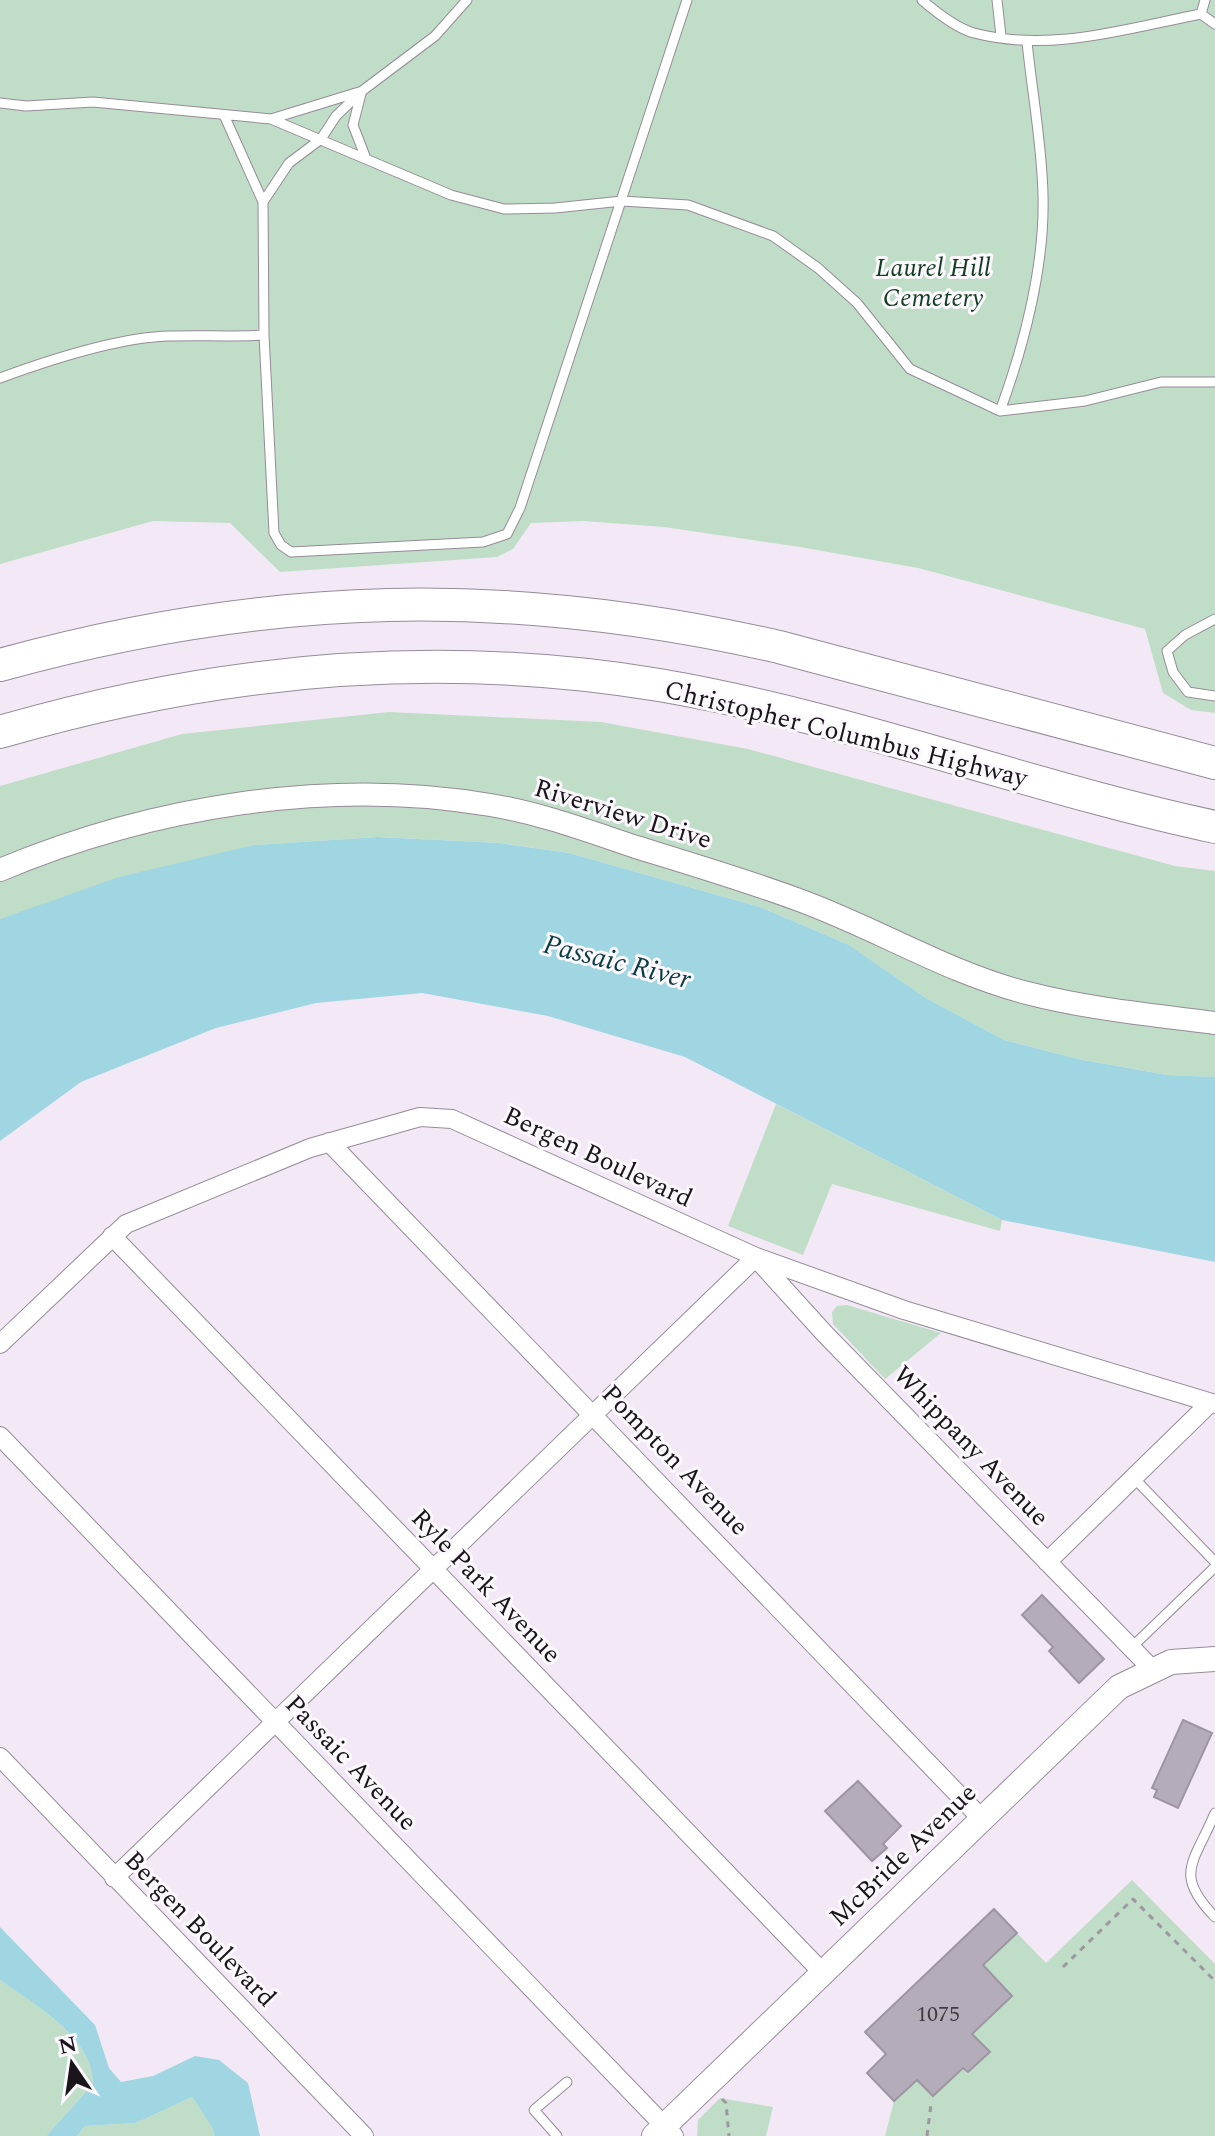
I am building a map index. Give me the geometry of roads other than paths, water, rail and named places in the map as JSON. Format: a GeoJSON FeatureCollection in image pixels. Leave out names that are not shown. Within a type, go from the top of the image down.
{"type":"FeatureCollection","features":[{"type":"Feature","properties":{"kind":"highway"},"geometry":{"type":"LineString","coordinates":[[0,665],[140,631],[282,609],[424,603],[551,608],[639,619],[779,647],[1215,763]]}},
{"type":"Feature","properties":{"kind":"highway","name":"Christopher Columbus Highway"},"geometry":{"type":"LineString","coordinates":[[0,732],[111,702],[246,677],[384,666],[525,669],[620,679],[729,699],[1215,827]]}},
{"type":"Feature","properties":{"kind":"main road","name":"McBride Avenue"},"geometry":{"type":"LineString","coordinates":[[664,2133],[707,2085],[1119,1687],[1152,1669],[1188,1659],[1215,1659]]}},
{"type":"Feature","properties":{"kind":"street","name":"Riverview Drive"},"geometry":{"type":"LineString","coordinates":[[0,870],[163,819],[249,802],[345,795],[443,798],[538,816],[753,884],[836,915],[985,980],[1025,993],[1110,1009],[1215,1023]]}},
{"type":"Feature","properties":{"kind":"street","name":"Bergen Boulevard"},"geometry":{"type":"LineString","coordinates":[[0,1344],[126,1224],[329,1142],[420,1117],[452,1119],[756,1257],[904,1310],[1212,1404]]}},
{"type":"Feature","properties":{"kind":"street","name":"Pompton Avenue"},"geometry":{"type":"LineString","coordinates":[[329,1142],[594,1413],[981,1818]]}},
{"type":"Feature","properties":{"kind":"street","name":"Ryle Park Avenue"},"geometry":{"type":"LineString","coordinates":[[112,1236],[823,1973]]}},
{"type":"Feature","properties":{"kind":"street"},"geometry":{"type":"LineString","coordinates":[[114,1878],[756,1257]]}},
{"type":"Feature","properties":{"kind":"street","name":"Whippany Avenue"},"geometry":{"type":"LineString","coordinates":[[756,1257],[825,1334],[1152,1669]]}},
{"type":"Feature","properties":{"kind":"street"},"geometry":{"type":"LineString","coordinates":[[1047,1562],[1212,1404]]}},
{"type":"Feature","properties":{"kind":"street","name":"Passaic Avenue"},"geometry":{"type":"LineString","coordinates":[[0,1436],[664,2133]]}},
{"type":"Feature","properties":{"kind":"street","name":"Bergen Boulevard"},"geometry":{"type":"LineString","coordinates":[[0,1757],[364,2136]]}},
{"type":"Feature","properties":{"kind":"lane"},"geometry":{"type":"LineString","coordinates":[[263,202],[289,163],[321,139],[336,116],[362,91],[435,36],[467,0]]}},
{"type":"Feature","properties":{"kind":"lane"},"geometry":{"type":"LineString","coordinates":[[224,115],[263,202],[264,335],[274,533],[281,545],[291,552],[483,542],[507,534],[520,508],[687,0]]}},
{"type":"Feature","properties":{"kind":"lane"},"geometry":{"type":"LineString","coordinates":[[922,0],[972,33],[1027,42],[1056,43],[1201,14],[1215,24]]}},
{"type":"Feature","properties":{"kind":"lane"},"geometry":{"type":"LineString","coordinates":[[997,0],[1001,36]]}},
{"type":"Feature","properties":{"kind":"lane"},"geometry":{"type":"LineString","coordinates":[[1201,14],[1205,0]]}},
{"type":"Feature","properties":{"kind":"lane"},"geometry":{"type":"LineString","coordinates":[[1000,411],[1020,359],[1035,279],[1043,196],[1027,42]]}},
{"type":"Feature","properties":{"kind":"lane"},"geometry":{"type":"LineString","coordinates":[[271,119],[362,91]]}},
{"type":"Feature","properties":{"kind":"lane"},"geometry":{"type":"LineString","coordinates":[[362,91],[353,125],[365,156]]}},
{"type":"Feature","properties":{"kind":"lane"},"geometry":{"type":"LineString","coordinates":[[0,103],[26,106],[93,102],[271,119],[365,156],[451,195],[504,209],[555,208],[622,201],[688,205],[773,236],[818,268],[857,303],[910,369],[1000,411],[1085,401],[1161,382],[1215,382]]}},
{"type":"Feature","properties":{"kind":"lane"},"geometry":{"type":"LineString","coordinates":[[0,378],[82,352],[169,336],[210,339],[264,335]]}},
{"type":"Feature","properties":{"kind":"lane"},"geometry":{"type":"LineString","coordinates":[[1215,619],[1185,635],[1167,651],[1173,672],[1188,692],[1215,696]]}},
{"type":"Feature","properties":{"kind":"lane"},"geometry":{"type":"LineString","coordinates":[[1131,1648],[1215,1564],[1133,1477]]}},
{"type":"Feature","properties":{"kind":"lane"},"geometry":{"type":"LineString","coordinates":[[1215,1813],[1188,1877],[1193,1893],[1215,1917]]}},
{"type":"Feature","properties":{"kind":"lane"},"geometry":{"type":"LineString","coordinates":[[557,2136],[534,2110],[567,2082]]}},
{"type":"Feature","properties":{"kind":"water","name":"Passaic River"},"geometry":{"type":"Polygon","coordinates":[[[378,837],[500,843],[569,853],[760,907],[849,945],[926,998],[1004,1040],[1078,1059],[1167,1075],[1215,1077],[1215,1262],[1002,1220],[685,1057],[548,1016],[422,993],[316,1003],[216,1028],[81,1082],[0,1141],[0,919],[119,877],[254,845],[378,837]]]}},
{"type":"Feature","properties":{"kind":"water"},"geometry":{"type":"Polygon","coordinates":[[[0,1927],[95,2025],[109,2068],[121,2082],[153,2076],[195,2056],[219,2060],[248,2083],[260,2136],[214,2136],[213,2129],[192,2097],[136,2123],[85,2126],[77,2136],[46,2136],[93,2084],[90,2067],[83,2051],[60,2024],[0,1980],[0,1927]]]}},
{"type":"Feature","properties":{"kind":"park label","name":"Laurel Hill Cemetery"},"geometry":{"type":"Point","coordinates":[933,283]}}]}
